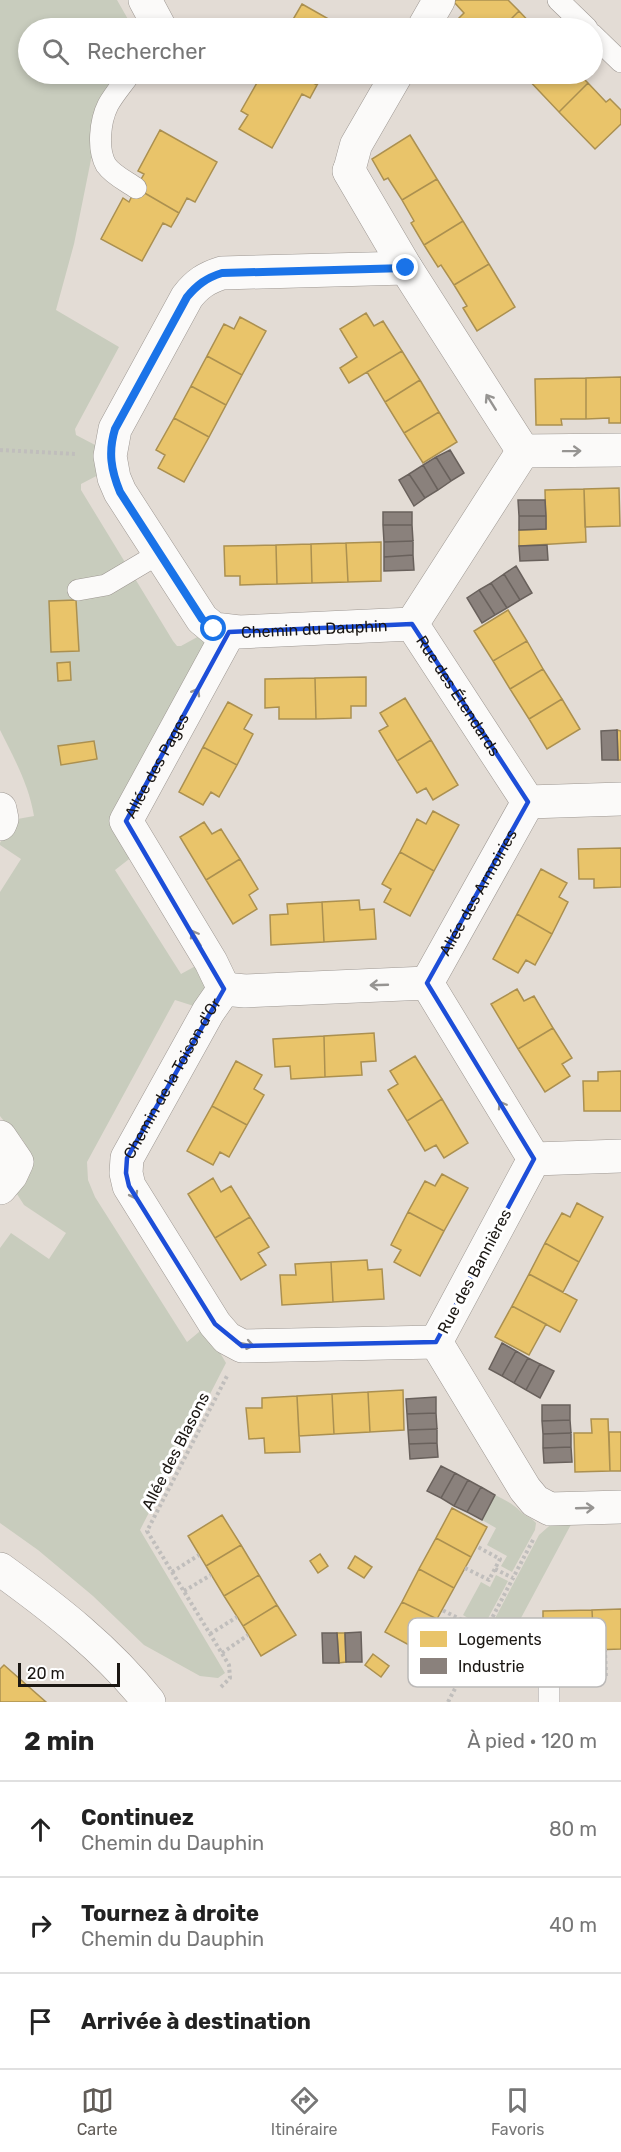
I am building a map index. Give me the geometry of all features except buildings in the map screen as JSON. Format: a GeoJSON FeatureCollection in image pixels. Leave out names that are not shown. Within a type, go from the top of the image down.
{"type":"FeatureCollection","features":[{"type":"Feature","properties":{"kind":"street"},"geometry":{"type":"LineString","coordinates":[[145,0],[155,18]]}},
{"type":"Feature","properties":{"kind":"street"},"geometry":{"type":"LineString","coordinates":[[429,18],[440,0]]}},
{"type":"Feature","properties":{"kind":"street"},"geometry":{"type":"LineString","coordinates":[[391,84],[356,145],[349,171],[406,268],[523,451],[621,450]]}},
{"type":"Feature","properties":{"kind":"street","name":"Chemin du Dauphin"},"geometry":{"type":"LineString","coordinates":[[406,268],[222,273],[209,277],[197,285],[187,297],[115,429],[110,445],[110,456],[114,478],[120,492],[202,619],[214,629],[229,632],[412,624]]}},
{"type":"Feature","properties":{"kind":"street","name":"Rue des Étendards"},"geometry":{"type":"LineString","coordinates":[[523,451],[412,624],[528,802]]}},
{"type":"Feature","properties":{"kind":"street","name":"Allée des Pages"},"geometry":{"type":"LineString","coordinates":[[224,989],[211,962],[126,821],[229,632]]}},
{"type":"Feature","properties":{"kind":"street"},"geometry":{"type":"LineString","coordinates":[[528,802],[621,799]]}},
{"type":"Feature","properties":{"kind":"street","name":"Allée des Armoiries"},"geometry":{"type":"LineString","coordinates":[[427,983],[528,802]]}},
{"type":"Feature","properties":{"kind":"street"},"geometry":{"type":"LineString","coordinates":[[0,809],[2,819],[0,824]]}},
{"type":"Feature","properties":{"kind":"street"},"geometry":{"type":"LineString","coordinates":[[427,983],[534,1159],[621,1156]]}},
{"type":"Feature","properties":{"kind":"street","name":"Chemin de la Toison d'Or"},"geometry":{"type":"LineString","coordinates":[[242,1346],[227,1338],[215,1324],[129,1186],[126,1173],[127,1158],[208,1012],[224,989],[245,991],[427,983]]}},
{"type":"Feature","properties":{"kind":"street"},"geometry":{"type":"LineString","coordinates":[[0,1137],[16,1162],[11,1175],[0,1188]]}},
{"type":"Feature","properties":{"kind":"street","name":"Rue des Bannières"},"geometry":{"type":"LineString","coordinates":[[534,1159],[436,1342],[525,1488],[542,1507],[544,1521]]}},
{"type":"Feature","properties":{"kind":"street"},"geometry":{"type":"LineString","coordinates":[[242,1346],[436,1342]]}},
{"type":"Feature","properties":{"kind":"street"},"geometry":{"type":"LineString","coordinates":[[544,1521],[621,1507]]}},
{"type":"Feature","properties":{"kind":"street"},"geometry":{"type":"LineString","coordinates":[[0,1569],[91,1640],[120,1668],[149,1702]]}},
{"type":"Feature","properties":{"kind":"lane"},"geometry":{"type":"LineString","coordinates":[[558,0],[577,18]]}},
{"type":"Feature","properties":{"kind":"lane"},"geometry":{"type":"LineString","coordinates":[[603,45],[621,62]]}},
{"type":"Feature","properties":{"kind":"lane"},"geometry":{"type":"LineString","coordinates":[[123,84],[108,106],[101,129],[102,152],[106,164],[114,174],[136,188]]}},
{"type":"Feature","properties":{"kind":"lane"},"geometry":{"type":"LineString","coordinates":[[78,590],[106,585],[160,553]]}},
{"type":"Feature","properties":{"kind":"path"},"geometry":{"type":"LineString","coordinates":[[0,450],[110,456]]}},
{"type":"Feature","properties":{"kind":"path","name":"Allée des Blasons"},"geometry":{"type":"LineString","coordinates":[[221,1687],[230,1678],[229,1665],[147,1531],[242,1346]]}},
{"type":"Feature","properties":{"kind":"path"},"geometry":{"type":"LineString","coordinates":[[492,1618],[544,1521]]}},
{"type":"Feature","properties":{"kind":"path"},"geometry":{"type":"LineString","coordinates":[[465,1568],[489,1580],[500,1559],[476,1546]]}},
{"type":"Feature","properties":{"kind":"path"},"geometry":{"type":"LineString","coordinates":[[172,1572],[200,1555]]}},
{"type":"Feature","properties":{"kind":"path"},"geometry":{"type":"LineString","coordinates":[[495,1569],[513,1578]]}},
{"type":"Feature","properties":{"kind":"path"},"geometry":{"type":"LineString","coordinates":[[184,1591],[211,1575]]}},
{"type":"Feature","properties":{"kind":"path"},"geometry":{"type":"LineString","coordinates":[[442,1610],[458,1618]]}},
{"type":"Feature","properties":{"kind":"path"},"geometry":{"type":"LineString","coordinates":[[210,1634],[237,1617]]}},
{"type":"Feature","properties":{"kind":"path"},"geometry":{"type":"LineString","coordinates":[[222,1653],[248,1635]]}},
{"type":"Feature","properties":{"kind":"path"},"geometry":{"type":"LineString","coordinates":[[448,1702],[456,1687]]}},
{"type":"Feature","properties":{"kind":"highlighted area"},"geometry":{"type":"Polygon","coordinates":[[[412,624],[528,802],[427,983],[534,1159],[436,1342],[242,1346],[215,1324],[129,1186],[126,1173],[127,1158],[224,989],[126,821],[229,632],[412,624]]]}},
{"type":"Feature","properties":{"kind":"green space"},"geometry":{"type":"Polygon","coordinates":[[[0,0],[117,0],[127,18],[18,18],[18,84],[110,84],[104,95],[74,244],[56,310],[119,347],[75,429],[76,435],[97,446],[102,473],[81,484],[81,490],[177,646],[201,635],[205,642],[162,738],[133,856],[115,870],[181,974],[201,963],[207,982],[200,1008],[175,1000],[87,1162],[88,1180],[95,1197],[187,1342],[205,1327],[226,1363],[140,1530],[225,1673],[218,1678],[200,1676],[144,1645],[93,1596],[38,1550],[0,1523],[0,1248],[11,1233],[49,1259],[66,1233],[24,1205],[17,1194],[25,1179],[29,1155],[23,1140],[0,1116],[0,892],[21,859],[0,843],[12,820],[34,816],[25,783],[0,730],[0,0]]]}},
{"type":"Feature","properties":{"kind":"green space"},"geometry":{"type":"Polygon","coordinates":[[[495,1495],[512,1504],[536,1523],[535,1530],[512,1572],[501,1566],[507,1556],[487,1545],[496,1528],[482,1520],[495,1495]]]}},
{"type":"Feature","properties":{"kind":"green space"},"geometry":{"type":"Polygon","coordinates":[[[575,1517],[521,1618],[495,1618],[539,1535],[556,1520],[575,1517]]]}},
{"type":"Feature","properties":{"kind":"green space"},"geometry":{"type":"Polygon","coordinates":[[[496,1575],[508,1581],[488,1618],[468,1618],[463,1615],[481,1582],[490,1587],[496,1575]]]}},
{"type":"Feature","properties":{"kind":"route"},"geometry":{"type":"LineString","coordinates":[[214,629],[202,619],[120,492],[114,478],[110,456],[110,445],[115,429],[187,297],[197,285],[209,277],[222,273],[406,268]]}}]}
